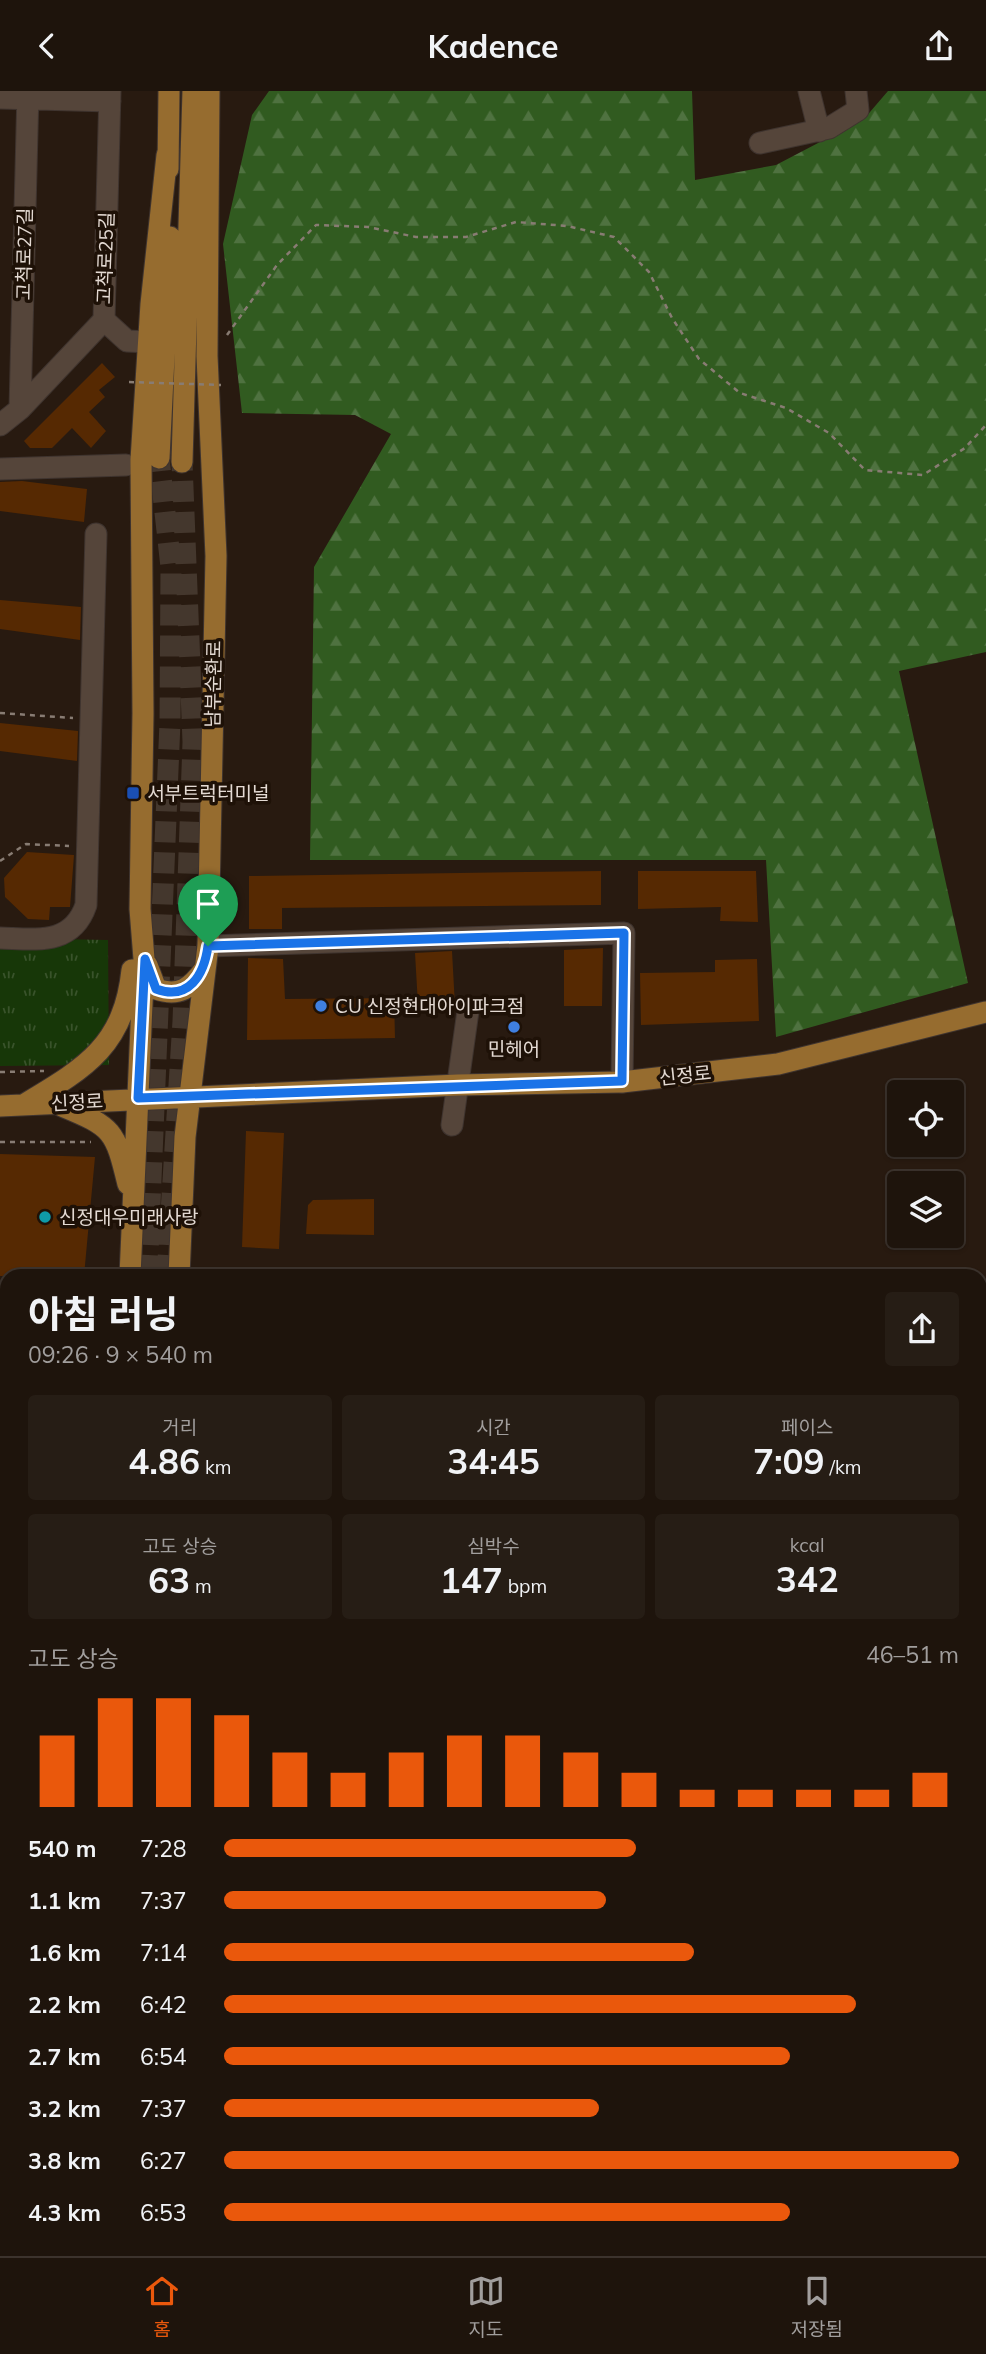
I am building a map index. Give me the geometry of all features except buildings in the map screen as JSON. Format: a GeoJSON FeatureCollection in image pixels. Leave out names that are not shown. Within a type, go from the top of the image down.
{"type":"FeatureCollection","features":[{"type":"Feature","properties":{"kind":"main road"},"geometry":{"type":"LineString","coordinates":[[22,1105],[89,1063],[118,1026],[129,994],[140,909],[143,713],[141,460],[167,155],[169,91]]}},
{"type":"Feature","properties":{"kind":"main road"},"geometry":{"type":"LineString","coordinates":[[182,462],[193,91]]}},
{"type":"Feature","properties":{"kind":"main road","name":"남부순환로"},"geometry":{"type":"LineString","coordinates":[[179,1269],[190,1096],[208,946],[216,556],[207,356],[209,91]]}},
{"type":"Feature","properties":{"kind":"main road"},"geometry":{"type":"LineString","coordinates":[[159,458],[171,253],[167,155]]}},
{"type":"Feature","properties":{"kind":"main road"},"geometry":{"type":"LineString","coordinates":[[130,1269],[145,959],[140,909]]}},
{"type":"Feature","properties":{"kind":"main road"},"geometry":{"type":"LineString","coordinates":[[145,959],[156,989],[167,993],[187,989],[205,968]]}},
{"type":"Feature","properties":{"kind":"main road","name":"신정로"},"geometry":{"type":"LineString","coordinates":[[0,1106],[457,1085],[622,1081],[778,1064],[986,1012]]}},
{"type":"Feature","properties":{"kind":"main road"},"geometry":{"type":"LineString","coordinates":[[57,1103],[109,1130],[117,1140],[134,1206]]}},
{"type":"Feature","properties":{"kind":"street"},"geometry":{"type":"LineString","coordinates":[[809,91],[819,131]]}},
{"type":"Feature","properties":{"kind":"street"},"geometry":{"type":"LineString","coordinates":[[760,143],[829,128],[858,110],[856,91]]}},
{"type":"Feature","properties":{"kind":"street"},"geometry":{"type":"LineString","coordinates":[[0,98],[28,95],[110,96]]}},
{"type":"Feature","properties":{"kind":"street","name":"고척로27길"},"geometry":{"type":"LineString","coordinates":[[20,409],[28,95]]}},
{"type":"Feature","properties":{"kind":"street","name":"고척로25길"},"geometry":{"type":"LineString","coordinates":[[0,425],[20,409],[104,320],[110,96]]}},
{"type":"Feature","properties":{"kind":"street"},"geometry":{"type":"LineString","coordinates":[[104,320],[127,341],[149,342]]}},
{"type":"Feature","properties":{"kind":"street"},"geometry":{"type":"LineString","coordinates":[[0,469],[126,465]]}},
{"type":"Feature","properties":{"kind":"street"},"geometry":{"type":"LineString","coordinates":[[0,938],[57,938],[81,920],[86,905],[96,534]]}},
{"type":"Feature","properties":{"kind":"street"},"geometry":{"type":"LineString","coordinates":[[208,946],[624,933],[622,1081]]}},
{"type":"Feature","properties":{"kind":"street"},"geometry":{"type":"LineString","coordinates":[[452,1125],[468,1011]]}},
{"type":"Feature","properties":{"kind":"path"},"geometry":{"type":"LineString","coordinates":[[207,356],[223,342],[277,265],[316,225],[368,227],[416,237],[466,237],[516,222],[567,226],[614,237],[649,272],[672,317],[699,359],[740,393],[786,408],[829,433],[865,470],[923,475],[965,448],[986,425]]}},
{"type":"Feature","properties":{"kind":"path"},"geometry":{"type":"LineString","coordinates":[[129,382],[221,385]]}},
{"type":"Feature","properties":{"kind":"path"},"geometry":{"type":"LineString","coordinates":[[0,713],[75,718]]}},
{"type":"Feature","properties":{"kind":"path"},"geometry":{"type":"LineString","coordinates":[[0,860],[26,844],[88,846]]}},
{"type":"Feature","properties":{"kind":"path"},"geometry":{"type":"LineString","coordinates":[[0,1142],[93,1142]]}},
{"type":"Feature","properties":{"kind":"green space"},"geometry":{"type":"Polygon","coordinates":[[[269,91],[692,91],[695,180],[776,165],[864,119],[888,91],[986,91],[986,652],[899,671],[968,983],[776,1037],[766,860],[310,860],[314,567],[391,434],[355,415],[242,413],[223,244],[252,115],[269,91]]]}},
{"type":"Feature","properties":{"kind":"green space"},"geometry":{"type":"Polygon","coordinates":[[[0,938],[108,940],[109,1065],[0,1066],[0,938]]]}},
{"type":"Feature","properties":{"kind":"tunnel"},"geometry":{"type":"LineString","coordinates":[[147,1269],[170,722],[171,567],[159,458]]}},
{"type":"Feature","properties":{"kind":"tunnel"},"geometry":{"type":"LineString","coordinates":[[167,1269],[183,1021],[193,742],[182,462]]}},
{"type":"Feature","properties":{"kind":"place","name":"서부트럭터미널"},"geometry":{"type":"Point","coordinates":[133,793]}},
{"type":"Feature","properties":{"kind":"place","name":"CU 신정현대아이파크점"},"geometry":{"type":"Point","coordinates":[321,1006]}},
{"type":"Feature","properties":{"kind":"place","name":"민헤어"},"geometry":{"type":"Point","coordinates":[514,1027]}},
{"type":"Feature","properties":{"kind":"place","name":"신정대우미래사랑"},"geometry":{"type":"Point","coordinates":[45,1217]}},
{"type":"Feature","properties":{"kind":"route"},"geometry":{"type":"LineString","coordinates":[[624,933],[622,1081],[138,1098],[145,959],[156,989],[167,993],[176,992],[195,983],[205,968],[208,946],[624,933]]}}]}
